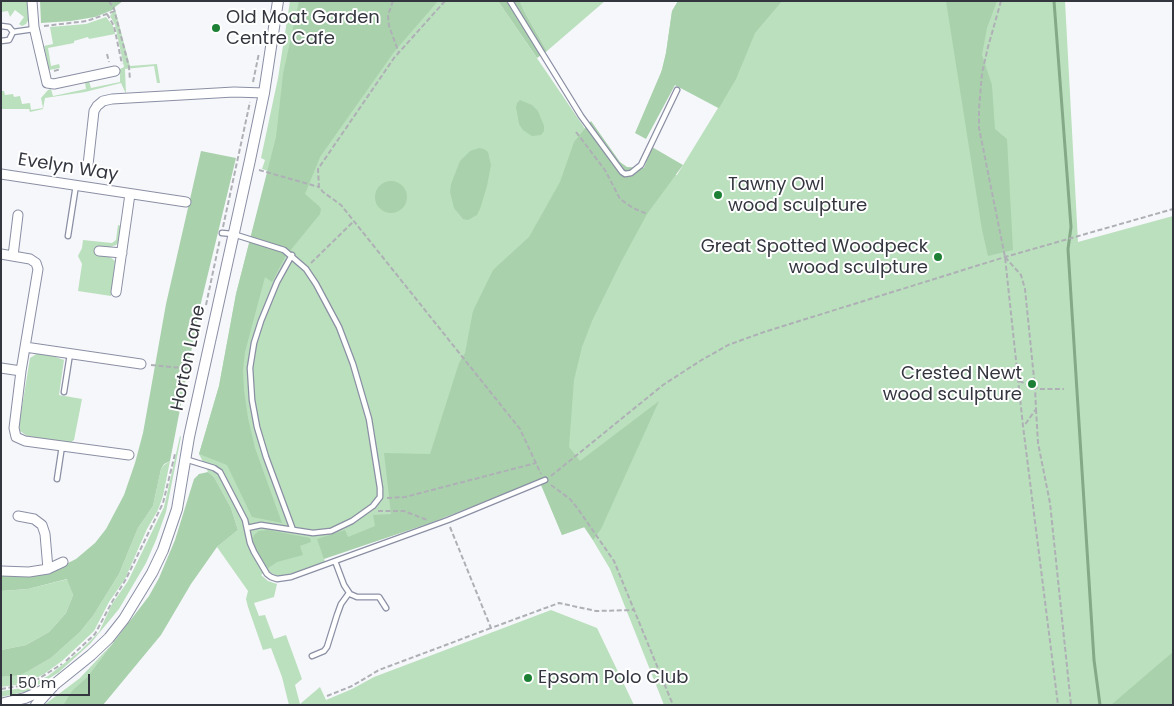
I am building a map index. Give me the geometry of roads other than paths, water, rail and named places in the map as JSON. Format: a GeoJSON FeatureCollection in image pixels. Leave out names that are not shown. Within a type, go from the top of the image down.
{"type":"FeatureCollection","features":[{"type":"Feature","properties":{"kind":"street"},"geometry":{"type":"LineString","coordinates":[[32,1],[34,28],[44,78],[47,83],[52,84],[116,71]]}},
{"type":"Feature","properties":{"kind":"street","name":"Horton Lane"},"geometry":{"type":"LineString","coordinates":[[36,705],[55,684],[92,655],[109,638],[124,619],[152,573],[163,550],[176,509],[185,459],[264,93],[278,1]]}},
{"type":"Feature","properties":{"kind":"street"},"geometry":{"type":"LineString","coordinates":[[88,165],[94,111],[96,106],[103,101],[116,98],[234,92],[264,93]]}},
{"type":"Feature","properties":{"kind":"street","name":"Evelyn Way"},"geometry":{"type":"LineString","coordinates":[[1,174],[186,202]]}},
{"type":"Feature","properties":{"kind":"street","name":"Evelyn Way"},"geometry":{"type":"LineString","coordinates":[[116,292],[130,194]]}},
{"type":"Feature","properties":{"kind":"street"},"geometry":{"type":"LineString","coordinates":[[13,256],[18,215]]}},
{"type":"Feature","properties":{"kind":"street"},"geometry":{"type":"LineString","coordinates":[[99,251],[122,253]]}},
{"type":"Feature","properties":{"kind":"street"},"geometry":{"type":"LineString","coordinates":[[1,254],[32,260],[38,267],[21,371],[14,428],[16,437],[25,442],[129,455]]}},
{"type":"Feature","properties":{"kind":"street"},"geometry":{"type":"LineString","coordinates":[[25,347],[141,364]]}},
{"type":"Feature","properties":{"kind":"street"},"geometry":{"type":"LineString","coordinates":[[1,368],[21,371]]}},
{"type":"Feature","properties":{"kind":"street"},"geometry":{"type":"LineString","coordinates":[[18,516],[34,519],[42,525],[48,569]]}},
{"type":"Feature","properties":{"kind":"street"},"geometry":{"type":"LineString","coordinates":[[1,571],[29,572],[48,569],[64,562]]}},
{"type":"Feature","properties":{"kind":"street","name":"Horton Lane"},"geometry":{"type":"LineString","coordinates":[[6,704],[30,697],[55,684]]}},
{"type":"Feature","properties":{"kind":"lane"},"geometry":{"type":"LineString","coordinates":[[510,1],[581,116],[625,174],[631,173],[641,164],[677,90]]}},
{"type":"Feature","properties":{"kind":"lane"},"geometry":{"type":"LineString","coordinates":[[1,26],[9,27],[12,32]]}},
{"type":"Feature","properties":{"kind":"lane"},"geometry":{"type":"LineString","coordinates":[[12,32],[34,28]]}},
{"type":"Feature","properties":{"kind":"lane"},"geometry":{"type":"LineString","coordinates":[[1,42],[9,40],[12,32]]}},
{"type":"Feature","properties":{"kind":"lane"},"geometry":{"type":"LineString","coordinates":[[68,236],[76,185]]}},
{"type":"Feature","properties":{"kind":"lane"},"geometry":{"type":"LineString","coordinates":[[222,233],[233,234],[278,247],[292,255],[306,269],[321,292],[339,327],[353,364],[369,419],[380,488],[380,497],[373,506],[366,512],[331,531],[313,533],[264,525],[247,528]]}},
{"type":"Feature","properties":{"kind":"lane"},"geometry":{"type":"LineString","coordinates":[[292,255],[277,282],[259,328],[254,343],[250,368],[252,400],[257,427],[293,530]]}},
{"type":"Feature","properties":{"kind":"lane"},"geometry":{"type":"LineString","coordinates":[[64,392],[70,354]]}},
{"type":"Feature","properties":{"kind":"lane"},"geometry":{"type":"LineString","coordinates":[[57,479],[62,446]]}},
{"type":"Feature","properties":{"kind":"lane"},"geometry":{"type":"LineString","coordinates":[[185,459],[217,469],[247,528],[251,547],[265,572],[271,577],[287,578],[448,520],[546,480]]}},
{"type":"Feature","properties":{"kind":"lane"},"geometry":{"type":"LineString","coordinates":[[335,561],[349,593],[355,596],[379,597],[386,608]]}},
{"type":"Feature","properties":{"kind":"lane"},"geometry":{"type":"LineString","coordinates":[[312,656],[324,652],[327,648],[341,604],[349,593]]}},
{"type":"Feature","properties":{"kind":"waterway"},"geometry":{"type":"LineString","coordinates":[[1054,1],[1071,227],[1068,249],[1094,660],[1100,705]]}},
{"type":"Feature","properties":{"kind":"place","name":"Old Moat Garden Centre Cafe"},"geometry":{"type":"Point","coordinates":[216,28]}},
{"type":"Feature","properties":{"kind":"place","name":"Tawny Owl wood sculpture"},"geometry":{"type":"Point","coordinates":[718,195]}},
{"type":"Feature","properties":{"kind":"place","name":"Great Spotted Woodpeck wood sculpture"},"geometry":{"type":"Point","coordinates":[938,257]}},
{"type":"Feature","properties":{"kind":"place","name":"Crested Newt wood sculpture"},"geometry":{"type":"Point","coordinates":[1032,384]}},
{"type":"Feature","properties":{"kind":"place","name":"Epsom Polo Club"},"geometry":{"type":"Point","coordinates":[528,678]}}]}
